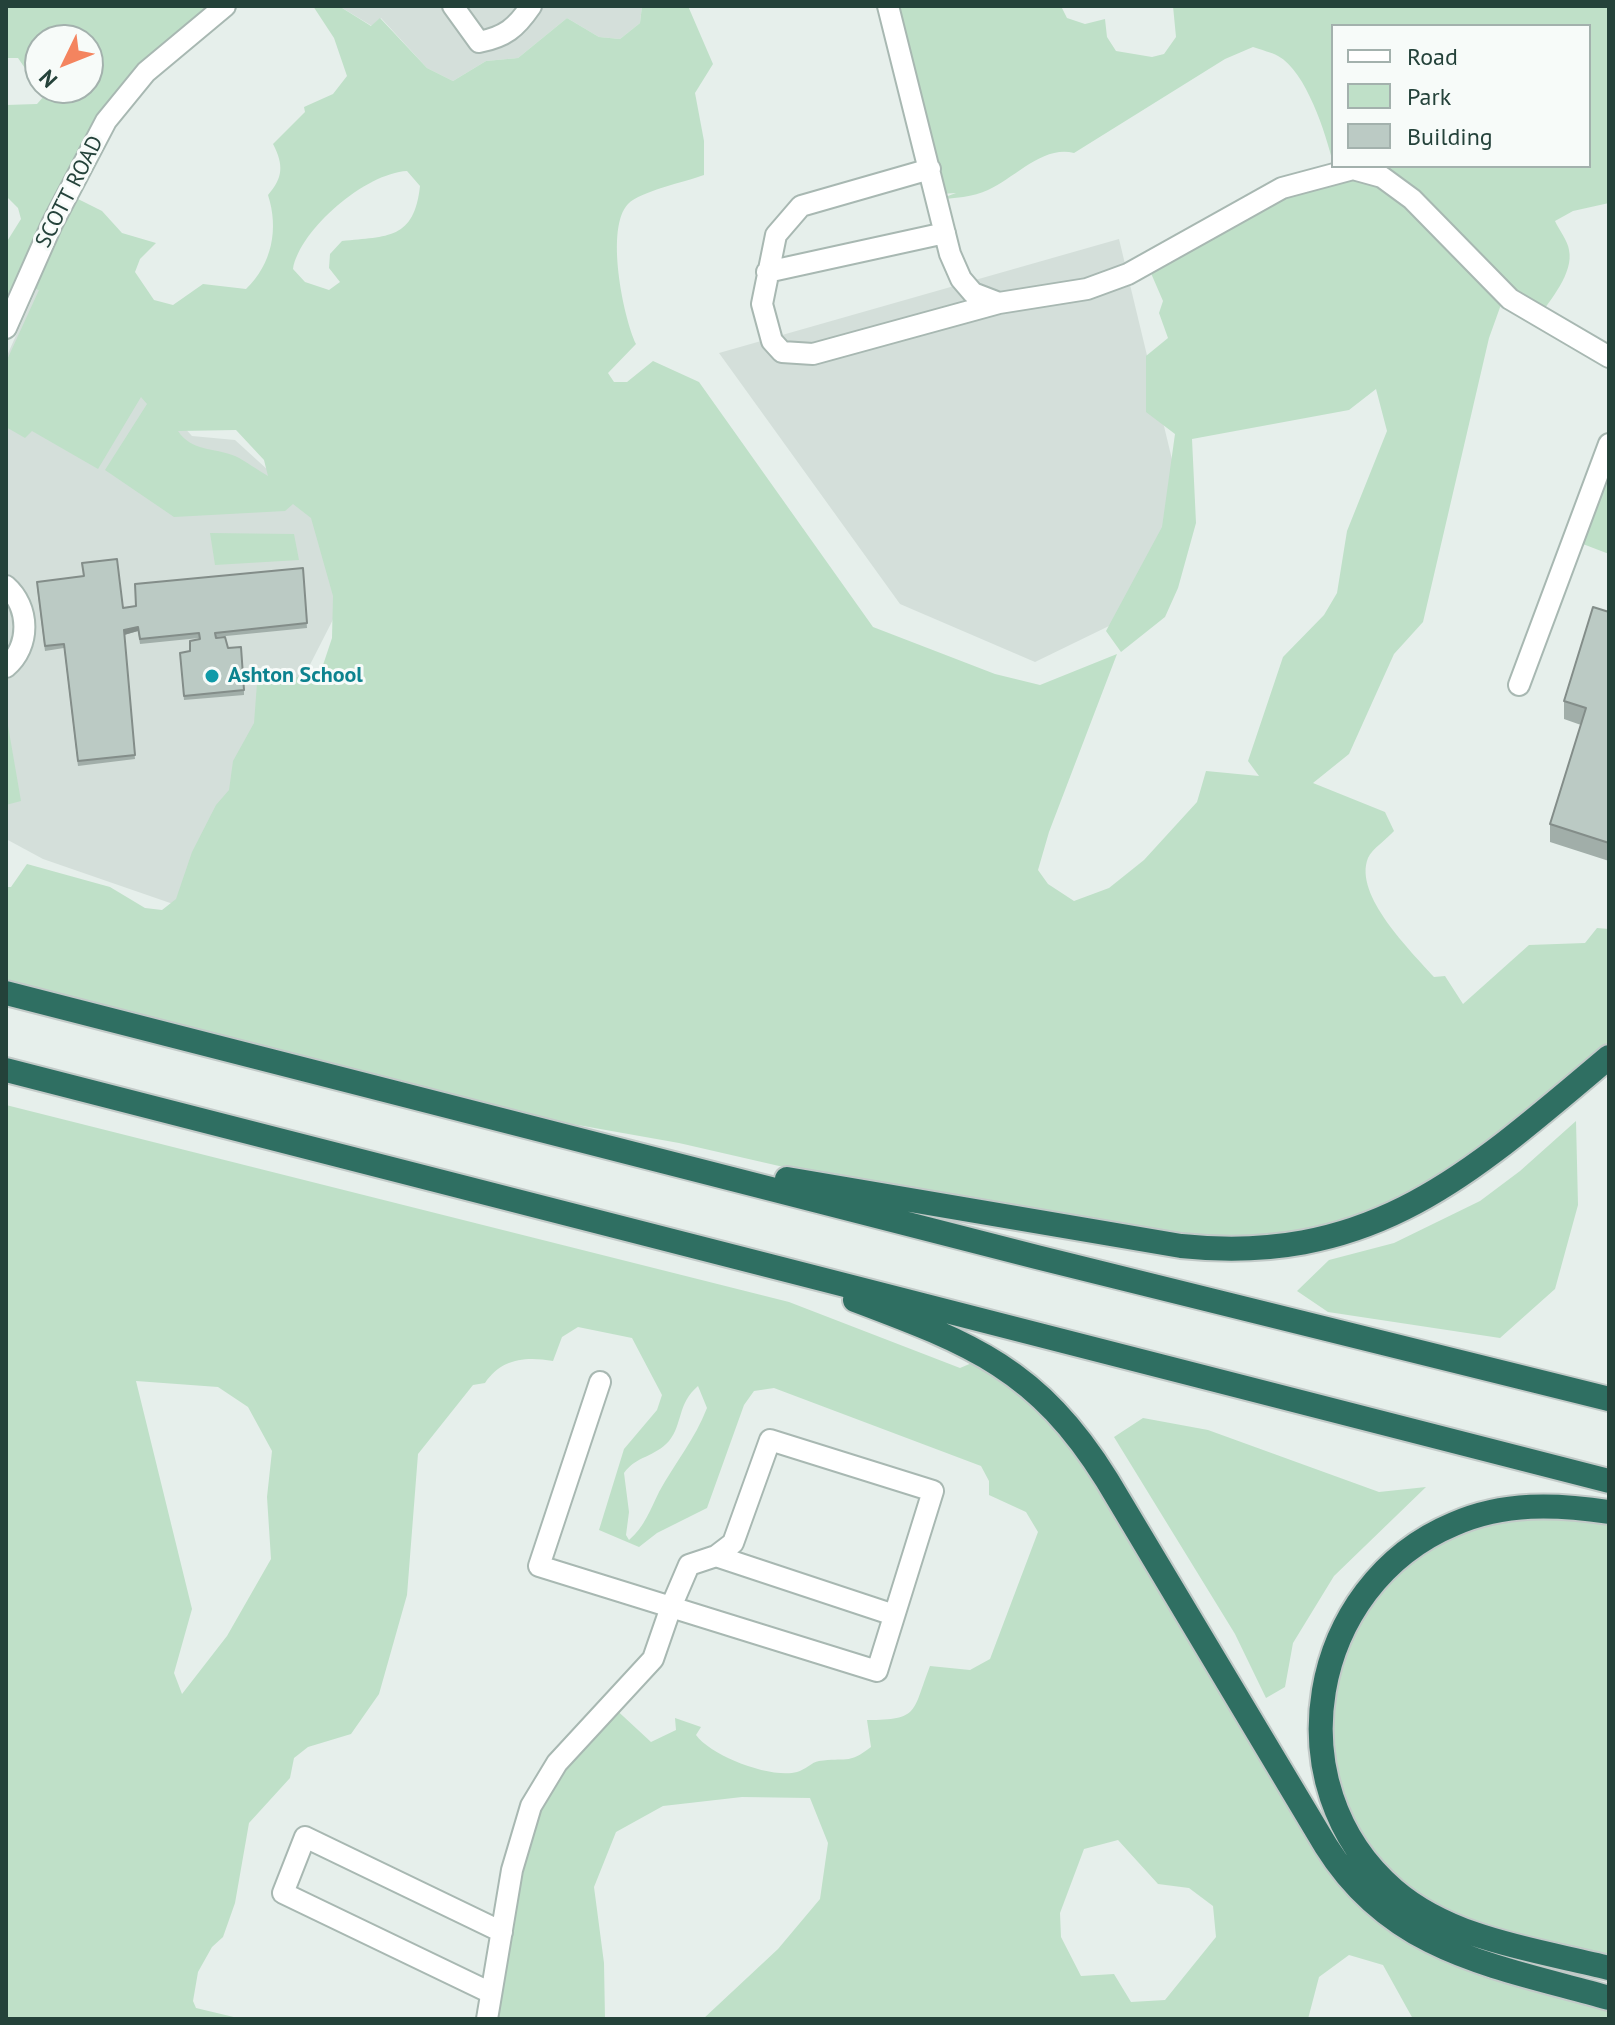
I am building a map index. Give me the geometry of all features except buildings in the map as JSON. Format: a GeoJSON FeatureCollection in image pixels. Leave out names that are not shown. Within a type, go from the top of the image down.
{"type":"FeatureCollection","features":[{"type":"Feature","properties":{"kind":"highway"},"geometry":{"type":"LineString","coordinates":[[6,993],[1609,1399]]}},
{"type":"Feature","properties":{"kind":"highway"},"geometry":{"type":"LineString","coordinates":[[667,1161],[885,1193],[1181,1246],[1234,1249],[1283,1246],[1362,1227],[1440,1191],[1495,1152],[1609,1057]]}},
{"type":"Feature","properties":{"kind":"highway"},"geometry":{"type":"LineString","coordinates":[[6,1070],[1609,1481]]}},
{"type":"Feature","properties":{"kind":"highway"},"geometry":{"type":"LineString","coordinates":[[748,1259],[955,1339],[1001,1364],[1039,1393],[1095,1460],[1331,1855],[1363,1896],[1394,1922],[1432,1945],[1609,1998]]}},
{"type":"Feature","properties":{"kind":"highway"},"geometry":{"type":"LineString","coordinates":[[1609,1512],[1549,1506],[1499,1510],[1452,1524],[1402,1554],[1369,1585],[1344,1623],[1322,1689],[1320,1734],[1324,1774],[1337,1814],[1357,1848],[1394,1890],[1424,1912],[1458,1928],[1609,1968]]}},
{"type":"Feature","properties":{"kind":"street","name":"SCOTT ROAD"},"geometry":{"type":"LineString","coordinates":[[6,328],[52,224],[106,121],[146,72],[225,6]]}},
{"type":"Feature","properties":{"kind":"street"},"geometry":{"type":"LineString","coordinates":[[453,6],[479,42],[498,39],[517,27],[531,6]]}},
{"type":"Feature","properties":{"kind":"street"},"geometry":{"type":"LineString","coordinates":[[888,6],[945,233],[961,279],[973,293],[999,303]]}},
{"type":"Feature","properties":{"kind":"street"},"geometry":{"type":"LineString","coordinates":[[930,169],[801,206],[776,235],[762,304],[772,341],[782,352],[813,354],[999,303],[1041,299],[1101,285],[1137,269],[1282,188],[1334,171],[1353,169],[1382,177],[1412,199],[1510,299],[1609,357]]}},
{"type":"Feature","properties":{"kind":"street"},"geometry":{"type":"LineString","coordinates":[[767,272],[945,233]]}},
{"type":"Feature","properties":{"kind":"street"},"geometry":{"type":"LineString","coordinates":[[1519,685],[1609,444]]}},
{"type":"Feature","properties":{"kind":"street"},"geometry":{"type":"LineString","coordinates":[[6,586],[22,608],[25,626],[22,645],[6,667]]}},
{"type":"Feature","properties":{"kind":"street"},"geometry":{"type":"LineString","coordinates":[[487,2019],[512,1870],[531,1806],[557,1763],[653,1659],[665,1633],[671,1607],[689,1565],[716,1556],[733,1543],[770,1440],[933,1491],[877,1671],[671,1607],[539,1566],[600,1382]]}},
{"type":"Feature","properties":{"kind":"street"},"geometry":{"type":"LineString","coordinates":[[716,1556],[894,1615]]}},
{"type":"Feature","properties":{"kind":"street"},"geometry":{"type":"LineString","coordinates":[[491,1993],[283,1893],[305,1837],[502,1932]]}},
{"type":"Feature","properties":{"kind":"shaded area"},"geometry":{"type":"Polygon","coordinates":[[[339,6],[642,6],[640,23],[620,39],[599,37],[567,18],[518,58],[486,61],[453,81],[427,68],[381,18],[372,26],[339,6]]]}},
{"type":"Feature","properties":{"kind":"shaded area"},"geometry":{"type":"Polygon","coordinates":[[[1119,239],[1176,476],[1148,607],[1035,662],[900,604],[719,353],[1119,239]]]}},
{"type":"Feature","properties":{"kind":"shaded area"},"geometry":{"type":"Polygon","coordinates":[[[45,270],[164,345],[158,399],[192,436],[235,440],[291,491],[320,529],[347,592],[262,759],[176,905],[43,859],[6,839],[6,358],[45,270]]]}},
{"type":"Feature","properties":{"kind":"green space"},"geometry":{"type":"Polygon","coordinates":[[[6,6],[227,6],[145,74],[70,195],[102,211],[122,233],[156,243],[140,259],[135,272],[154,300],[173,305],[203,284],[246,289],[262,269],[273,233],[268,195],[277,183],[280,171],[273,144],[305,112],[304,107],[333,94],[347,76],[334,38],[313,6],[339,6],[371,26],[380,18],[427,68],[453,81],[486,61],[518,58],[567,18],[599,37],[620,39],[640,23],[642,6],[688,6],[713,64],[695,93],[704,141],[704,175],[634,199],[621,216],[618,272],[626,314],[636,344],[608,373],[614,382],[627,382],[653,361],[699,382],[873,627],[995,674],[1040,685],[1117,654],[1049,832],[1038,870],[1048,884],[1074,901],[1109,888],[1144,860],[1197,802],[1206,771],[1259,776],[1248,761],[1283,657],[1324,615],[1337,593],[1347,531],[1387,431],[1376,389],[1349,410],[1192,439],[1196,523],[1178,588],[1165,617],[1121,652],[1106,631],[1162,527],[1175,434],[1146,412],[1146,356],[1168,338],[1159,313],[1163,301],[1147,264],[1331,168],[1591,168],[1591,24],[1331,24],[1331,156],[1320,120],[1297,75],[1278,56],[1253,47],[1225,59],[1074,153],[1063,152],[1040,158],[982,192],[937,200],[956,193],[940,194],[887,6],[1061,6],[1067,18],[1085,24],[1105,19],[1107,37],[1116,51],[1152,57],[1164,54],[1176,37],[1173,6],[1609,6],[1609,203],[1573,211],[1555,221],[1567,243],[1570,259],[1560,286],[1538,318],[1503,299],[1489,338],[1423,622],[1394,654],[1349,754],[1313,783],[1385,812],[1394,831],[1368,858],[1366,873],[1369,889],[1399,938],[1434,977],[1445,976],[1463,1004],[1529,945],[1585,943],[1597,928],[1609,929],[1609,1057],[1431,1199],[1259,1246],[888,1191],[679,1143],[482,1108],[6,990],[6,887],[11,887],[27,864],[110,887],[145,908],[162,910],[176,899],[192,852],[216,805],[229,790],[233,761],[254,723],[257,683],[281,683],[322,668],[332,638],[333,596],[311,518],[293,504],[285,511],[174,517],[105,470],[147,404],[141,397],[98,469],[32,431],[25,438],[6,427],[6,362],[39,290],[24,286],[6,326],[6,243],[21,219],[18,208],[6,196],[6,105],[104,104],[104,24],[24,24],[24,67],[18,58],[6,58],[6,6]],[[407,171],[391,174],[355,192],[321,221],[308,237],[293,269],[305,282],[329,290],[340,282],[329,268],[330,254],[342,241],[385,236],[405,226],[417,204],[420,186],[407,171]],[[236,430],[178,431],[190,442],[235,456],[268,476],[264,460],[236,430]]]}},
{"type":"Feature","properties":{"kind":"green space"},"geometry":{"type":"Polygon","coordinates":[[[1609,442],[1609,554],[1575,541],[1609,442]]]}},
{"type":"Feature","properties":{"kind":"green space"},"geometry":{"type":"Polygon","coordinates":[[[210,533],[294,534],[299,560],[215,565],[210,533]]]}},
{"type":"Feature","properties":{"kind":"green space"},"geometry":{"type":"Polygon","coordinates":[[[6,714],[21,801],[6,805],[6,714]]]}},
{"type":"Feature","properties":{"kind":"green space"},"geometry":{"type":"Polygon","coordinates":[[[6,1105],[789,1302],[960,1368],[993,1354],[1044,1391],[1313,1821],[1403,1926],[1609,1994],[1609,2019],[1413,2019],[1383,1965],[1349,1955],[1319,1977],[1308,2019],[703,2019],[778,1949],[820,1899],[828,1843],[810,1798],[742,1797],[663,1806],[616,1832],[594,1887],[604,1963],[605,2019],[483,2019],[512,1843],[610,1704],[651,1742],[676,1730],[675,1718],[701,1727],[696,1735],[714,1751],[742,1764],[772,1772],[797,1772],[816,1762],[857,1756],[871,1747],[867,1720],[897,1718],[912,1710],[930,1666],[970,1670],[990,1659],[1038,1532],[1026,1512],[989,1495],[989,1481],[981,1466],[774,1388],[754,1391],[744,1405],[707,1508],[657,1533],[639,1547],[599,1530],[624,1449],[657,1410],[662,1395],[632,1338],[578,1327],[562,1337],[553,1361],[514,1361],[498,1369],[485,1383],[473,1385],[418,1454],[407,1595],[379,1694],[351,1734],[308,1747],[294,1758],[290,1778],[249,1823],[235,1903],[223,1937],[212,1947],[198,1972],[193,2001],[196,2008],[242,2019],[6,2019],[6,1105]],[[136,1381],[192,1609],[174,1673],[182,1694],[227,1636],[271,1559],[267,1497],[272,1451],[248,1407],[218,1387],[136,1381]],[[698,1386],[683,1407],[669,1441],[624,1473],[629,1512],[626,1535],[629,1540],[643,1523],[707,1408],[698,1386]],[[1118,1840],[1084,1849],[1060,1913],[1061,1937],[1081,1976],[1114,1974],[1131,2002],[1165,2000],[1216,1937],[1213,1906],[1189,1888],[1158,1884],[1118,1840]]]}},
{"type":"Feature","properties":{"kind":"green space"},"geometry":{"type":"Polygon","coordinates":[[[1576,1121],[1578,1205],[1555,1289],[1500,1338],[1328,1312],[1297,1291],[1329,1260],[1394,1243],[1480,1201],[1520,1171],[1576,1121]]]}},
{"type":"Feature","properties":{"kind":"green space"},"geometry":{"type":"Polygon","coordinates":[[[1143,1418],[1208,1430],[1379,1492],[1426,1487],[1334,1576],[1293,1643],[1285,1687],[1266,1698],[1235,1634],[1114,1437],[1143,1418]]]}},
{"type":"Feature","properties":{"kind":"green space"},"geometry":{"type":"Polygon","coordinates":[[[1609,1511],[1609,1963],[1482,1932],[1422,1905],[1344,1818],[1322,1747],[1328,1668],[1387,1568],[1471,1515],[1609,1511]]]}},
{"type":"Feature","properties":{"kind":"place","name":"Ashton School"},"geometry":{"type":"Point","coordinates":[212,676]}}]}
